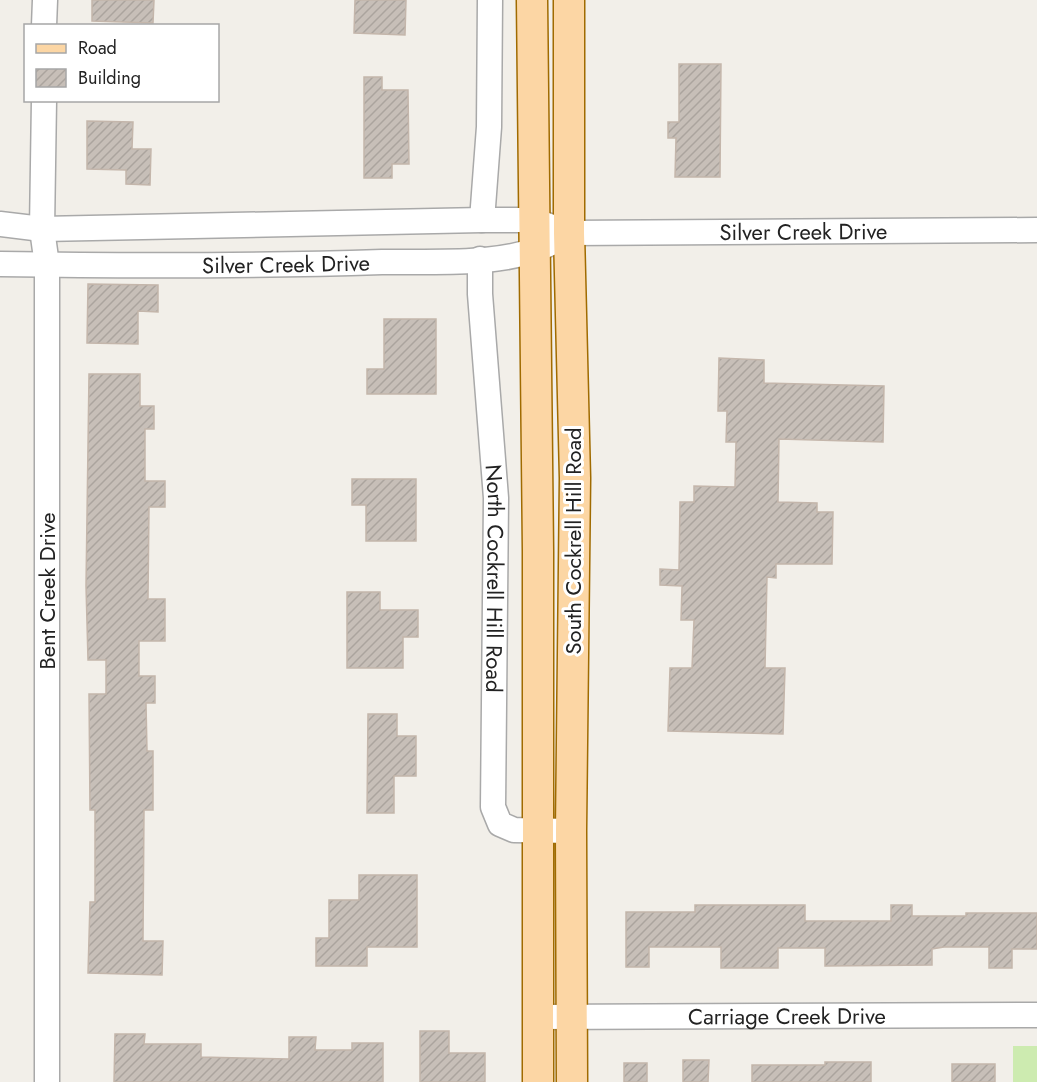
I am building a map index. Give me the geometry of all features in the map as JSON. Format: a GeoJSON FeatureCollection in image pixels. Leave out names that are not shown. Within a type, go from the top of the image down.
{"type":"FeatureCollection","features":[{"type":"Feature","properties":{"kind":"main road","name":"South Cockrell Hill Road"},"geometry":{"type":"LineString","coordinates":[[532,0],[538,1082]]}},
{"type":"Feature","properties":{"kind":"main road","name":"South Cockrell Hill Road"},"geometry":{"type":"LineString","coordinates":[[569,0],[569,233],[575,478],[571,831],[572,1082]]}},
{"type":"Feature","properties":{"kind":"street"},"geometry":{"type":"LineString","coordinates":[[44,24],[45,0]]}},
{"type":"Feature","properties":{"kind":"street"},"geometry":{"type":"LineString","coordinates":[[482,220],[489,127],[490,0]]}},
{"type":"Feature","properties":{"kind":"street","name":"Bent Creek Drive"},"geometry":{"type":"LineString","coordinates":[[44,102],[42,229],[46,265],[47,1082]]}},
{"type":"Feature","properties":{"kind":"street","name":"Silver Creek Drive"},"geometry":{"type":"LineString","coordinates":[[0,224],[42,229],[533,220],[569,233],[1037,230]]}},
{"type":"Feature","properties":{"kind":"street","name":"Silver Creek Drive"},"geometry":{"type":"LineString","coordinates":[[0,264],[237,266],[480,259],[533,252],[569,233]]}},
{"type":"Feature","properties":{"kind":"street","name":"North Cockrell Hill Road"},"geometry":{"type":"LineString","coordinates":[[480,259],[480,294],[496,498],[493,807],[500,824],[514,830],[571,831]]}},
{"type":"Feature","properties":{"kind":"street","name":"Carriage Creek Drive"},"geometry":{"type":"LineString","coordinates":[[538,1017],[1037,1015]]}},
{"type":"Feature","properties":{"kind":"green space"},"geometry":{"type":"Polygon","coordinates":[[[1013,1046],[1037,1046],[1037,1082],[1013,1082],[1013,1046]]]}},
{"type":"Feature","properties":{"kind":"building"},"geometry":{"type":"Polygon","coordinates":[[[92,0],[154,0],[153,23],[92,21],[92,0]]]}},
{"type":"Feature","properties":{"kind":"building"},"geometry":{"type":"Polygon","coordinates":[[[355,0],[406,0],[405,35],[354,33],[355,0]]]}},
{"type":"Feature","properties":{"kind":"building"},"geometry":{"type":"Polygon","coordinates":[[[679,64],[721,64],[720,177],[675,177],[676,138],[668,138],[668,122],[679,122],[679,64]]]}},
{"type":"Feature","properties":{"kind":"building"},"geometry":{"type":"Polygon","coordinates":[[[364,77],[382,77],[382,90],[408,90],[409,164],[392,164],[392,178],[364,178],[364,77]]]}},
{"type":"Feature","properties":{"kind":"building"},"geometry":{"type":"Polygon","coordinates":[[[87,121],[133,122],[132,149],[151,149],[150,185],[126,184],[126,170],[87,169],[87,121]]]}},
{"type":"Feature","properties":{"kind":"building"},"geometry":{"type":"Polygon","coordinates":[[[88,284],[158,285],[158,312],[138,311],[138,344],[87,343],[88,284]]]}},
{"type":"Feature","properties":{"kind":"building"},"geometry":{"type":"Polygon","coordinates":[[[384,319],[436,319],[436,394],[367,394],[367,369],[384,369],[384,319]]]}},
{"type":"Feature","properties":{"kind":"building"},"geometry":{"type":"Polygon","coordinates":[[[719,358],[764,360],[764,383],[884,386],[883,442],[779,439],[778,502],[817,503],[817,512],[833,512],[832,564],[776,564],[776,578],[767,577],[765,668],[785,668],[783,734],[668,731],[670,668],[692,668],[694,620],[681,620],[682,586],[660,585],[660,569],[679,570],[680,502],[694,502],[694,486],[735,487],[736,442],[726,442],[727,411],[718,411],[719,358]]]}},
{"type":"Feature","properties":{"kind":"building"},"geometry":{"type":"Polygon","coordinates":[[[89,374],[140,374],[140,406],[154,406],[154,429],[145,429],[145,481],[165,481],[165,507],[149,507],[148,599],[165,599],[165,641],[139,641],[139,676],[155,676],[155,703],[146,703],[147,751],[153,751],[153,810],[144,810],[143,941],[163,941],[162,975],[88,973],[90,902],[95,902],[95,810],[90,810],[89,694],[106,694],[106,660],[88,660],[86,586],[89,374]]]}},
{"type":"Feature","properties":{"kind":"building"},"geometry":{"type":"Polygon","coordinates":[[[352,479],[416,479],[416,541],[366,541],[366,505],[352,505],[352,479]]]}},
{"type":"Feature","properties":{"kind":"building"},"geometry":{"type":"Polygon","coordinates":[[[347,592],[380,592],[380,610],[418,610],[418,637],[403,637],[403,668],[347,668],[347,592]]]}},
{"type":"Feature","properties":{"kind":"building"},"geometry":{"type":"Polygon","coordinates":[[[368,714],[397,714],[397,736],[416,736],[416,776],[394,776],[394,813],[367,813],[368,714]]]}},
{"type":"Feature","properties":{"kind":"building"},"geometry":{"type":"Polygon","coordinates":[[[359,875],[417,875],[417,947],[367,947],[367,966],[316,966],[316,938],[329,938],[329,900],[359,900],[359,875]]]}},
{"type":"Feature","properties":{"kind":"building"},"geometry":{"type":"Polygon","coordinates":[[[695,905],[805,905],[805,921],[891,921],[891,905],[912,905],[912,916],[1037,913],[1037,949],[1012,949],[1012,968],[989,968],[989,947],[944,947],[932,949],[932,965],[825,966],[825,948],[778,948],[778,968],[721,968],[721,947],[649,947],[649,967],[626,967],[626,912],[695,912],[695,905]]]}},
{"type":"Feature","properties":{"kind":"building"},"geometry":{"type":"Polygon","coordinates":[[[420,1031],[449,1031],[449,1053],[485,1053],[485,1082],[420,1082],[420,1031]]]}},
{"type":"Feature","properties":{"kind":"building"},"geometry":{"type":"Polygon","coordinates":[[[115,1034],[145,1034],[144,1044],[201,1044],[201,1057],[289,1059],[289,1037],[316,1037],[315,1050],[352,1050],[352,1043],[383,1043],[383,1082],[114,1082],[115,1034]]]}},
{"type":"Feature","properties":{"kind":"building"},"geometry":{"type":"Polygon","coordinates":[[[683,1060],[709,1060],[708,1082],[683,1082],[683,1060]]]}},
{"type":"Feature","properties":{"kind":"building"},"geometry":{"type":"Polygon","coordinates":[[[825,1062],[871,1062],[871,1082],[752,1082],[752,1065],[825,1065],[825,1062]]]}},
{"type":"Feature","properties":{"kind":"building"},"geometry":{"type":"Polygon","coordinates":[[[624,1063],[647,1063],[647,1082],[624,1082],[624,1063]]]}},
{"type":"Feature","properties":{"kind":"building"},"geometry":{"type":"Polygon","coordinates":[[[952,1064],[995,1064],[995,1082],[952,1082],[952,1064]]]}}]}
